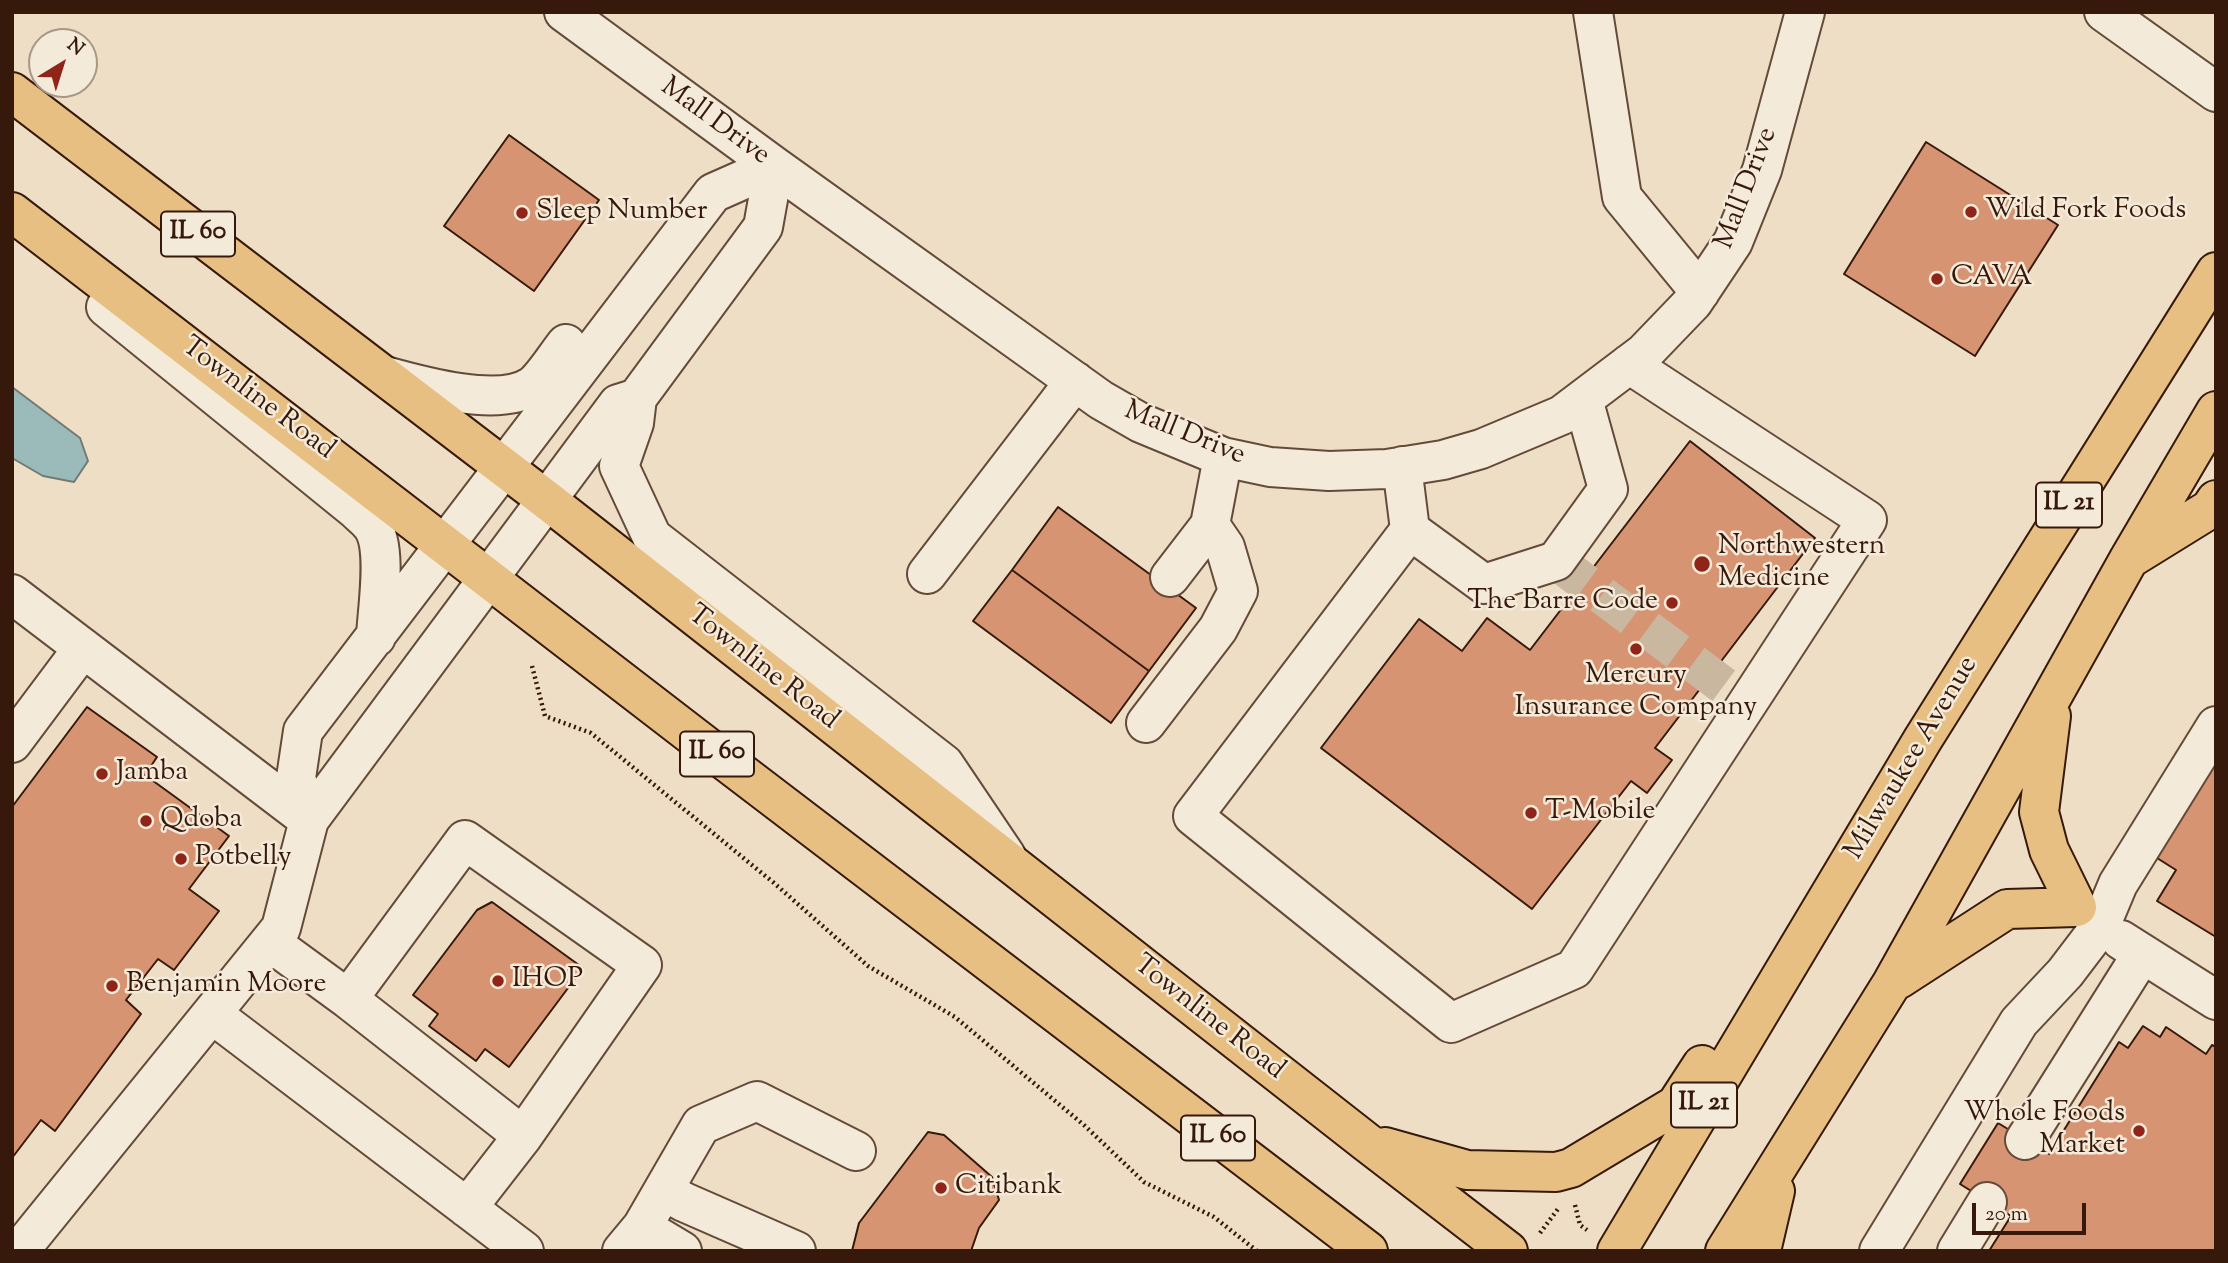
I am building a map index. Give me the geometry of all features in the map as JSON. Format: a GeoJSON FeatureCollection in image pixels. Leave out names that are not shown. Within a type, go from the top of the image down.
{"type":"FeatureCollection","features":[{"type":"Feature","properties":{"kind":"main road","name":"Townline Road"},"geometry":{"type":"LineString","coordinates":[[12,92],[548,500],[1508,1251]]}},
{"type":"Feature","properties":{"kind":"main road","name":"Townline Road"},"geometry":{"type":"LineString","coordinates":[[12,212],[945,931],[1368,1251]]}},
{"type":"Feature","properties":{"kind":"main road","name":"Milwaukee Avenue"},"geometry":{"type":"LineString","coordinates":[[1617,1251],[1923,739],[2216,272]]}},
{"type":"Feature","properties":{"kind":"main road","name":"IL 21"},"geometry":{"type":"LineString","coordinates":[[1725,1251],[1892,983],[2129,559],[2216,411]]}},
{"type":"Feature","properties":{"kind":"main road"},"geometry":{"type":"LineString","coordinates":[[2129,559],[2210,509],[2216,500]]}},
{"type":"Feature","properties":{"kind":"main road"},"geometry":{"type":"LineString","coordinates":[[2054,697],[2039,813],[2049,850],[2089,917]]}},
{"type":"Feature","properties":{"kind":"main road"},"geometry":{"type":"LineString","coordinates":[[1365,1141],[1467,1170],[1556,1172],[1571,1168],[1676,1105],[1923,739]]}},
{"type":"Feature","properties":{"kind":"main road"},"geometry":{"type":"LineString","coordinates":[[1892,983],[2007,909],[2089,917]]}},
{"type":"Feature","properties":{"kind":"main road"},"geometry":{"type":"LineString","coordinates":[[1761,1251],[1781,1165]]}},
{"type":"Feature","properties":{"kind":"street","name":"Mall Drive"},"geometry":{"type":"LineString","coordinates":[[564,12],[774,166],[1075,381],[1140,424],[1223,457],[1269,467],[1329,471],[1402,466],[1443,460],[1481,449],[1562,415],[1644,353],[1693,302],[1733,242],[1762,170],[1805,12]]}},
{"type":"Feature","properties":{"kind":"street"},"geometry":{"type":"LineString","coordinates":[[1593,12],[1622,197],[1700,292]]}},
{"type":"Feature","properties":{"kind":"street"},"geometry":{"type":"LineString","coordinates":[[2104,12],[2216,92]]}},
{"type":"Feature","properties":{"kind":"street"},"geometry":{"type":"LineString","coordinates":[[309,820],[296,779],[303,731],[713,192],[774,166]]}},
{"type":"Feature","properties":{"kind":"street"},"geometry":{"type":"LineString","coordinates":[[774,166],[763,227],[637,398],[634,423],[619,466],[652,537],[944,764],[1011,864]]}},
{"type":"Feature","properties":{"kind":"street"},"geometry":{"type":"LineString","coordinates":[[12,231],[373,526],[378,539],[381,580],[376,637]]}},
{"type":"Feature","properties":{"kind":"street"},"geometry":{"type":"LineString","coordinates":[[384,376],[443,391],[482,394],[509,394],[533,386],[639,250],[681,235]]}},
{"type":"Feature","properties":{"kind":"street"},"geometry":{"type":"LineString","coordinates":[[1402,466],[1410,530],[1193,817],[1451,1023],[1574,969],[1867,520],[1629,364]]}},
{"type":"Feature","properties":{"kind":"street"},"geometry":{"type":"LineString","coordinates":[[927,574],[1075,381]]}},
{"type":"Feature","properties":{"kind":"street"},"geometry":{"type":"LineString","coordinates":[[19,1251],[282,928],[309,820],[618,404],[637,398]]}},
{"type":"Feature","properties":{"kind":"street"},"geometry":{"type":"LineString","coordinates":[[1410,530],[1484,584],[1556,561],[1608,489],[1583,399]]}},
{"type":"Feature","properties":{"kind":"street"},"geometry":{"type":"LineString","coordinates":[[1170,577],[1210,525],[1223,457]]}},
{"type":"Feature","properties":{"kind":"street"},"geometry":{"type":"LineString","coordinates":[[1146,723],[1218,629],[1238,591],[1225,547],[1210,525]]}},
{"type":"Feature","properties":{"kind":"street"},"geometry":{"type":"LineString","coordinates":[[12,594],[309,820]]}},
{"type":"Feature","properties":{"kind":"street"},"geometry":{"type":"LineString","coordinates":[[12,743],[82,648]]}},
{"type":"Feature","properties":{"kind":"street"},"geometry":{"type":"LineString","coordinates":[[1879,1251],[2018,1022],[2065,973],[2089,917],[2118,884],[2216,726]]}},
{"type":"Feature","properties":{"kind":"street"},"geometry":{"type":"LineString","coordinates":[[348,999],[465,840],[642,965],[523,1136],[467,1208]]}},
{"type":"Feature","properties":{"kind":"street"},"geometry":{"type":"LineString","coordinates":[[2089,917],[2216,1000]]}},
{"type":"Feature","properties":{"kind":"street"},"geometry":{"type":"LineString","coordinates":[[270,942],[348,999],[523,1136]]}},
{"type":"Feature","properties":{"kind":"street"},"geometry":{"type":"LineString","coordinates":[[2025,1140],[2142,954]]}},
{"type":"Feature","properties":{"kind":"street"},"geometry":{"type":"LineString","coordinates":[[212,1014],[524,1251]]}},
{"type":"Feature","properties":{"kind":"street"},"geometry":{"type":"LineString","coordinates":[[682,1251],[632,1239],[664,1191],[701,1125],[757,1101],[856,1151]]}},
{"type":"Feature","properties":{"kind":"street"},"geometry":{"type":"LineString","coordinates":[[664,1191],[796,1251]]}},
{"type":"Feature","properties":{"kind":"street"},"geometry":{"type":"LineString","coordinates":[[1957,1251],[1987,1202]]}},
{"type":"Feature","properties":{"kind":"path"},"geometry":{"type":"LineString","coordinates":[[532,666],[545,716],[591,733],[774,883],[868,966],[955,1017],[1086,1126],[1144,1182],[1214,1217],[1257,1251]]}},
{"type":"Feature","properties":{"kind":"water"},"geometry":{"type":"Polygon","coordinates":[[[12,387],[80,438],[88,461],[74,482],[43,476],[12,458],[12,387]]]}},
{"type":"Feature","properties":{"kind":"building","name":"Sleep Number"},"geometry":{"type":"Polygon","coordinates":[[[509,135],[599,200],[534,291],[444,226],[509,135]]]}},
{"type":"Feature","properties":{"kind":"building"},"geometry":{"type":"Polygon","coordinates":[[[1926,142],[2058,225],[1975,356],[1844,274],[1926,142]]]}},
{"type":"Feature","properties":{"kind":"building"},"geometry":{"type":"Polygon","coordinates":[[[1690,441],[1815,538],[1655,748],[1672,760],[1647,793],[1631,781],[1532,909],[1321,748],[1419,619],[1462,651],[1487,618],[1530,650],[1690,441]]]}},
{"type":"Feature","properties":{"kind":"building"},"geometry":{"type":"Polygon","coordinates":[[[1058,507],[1196,608],[1149,671],[1012,570],[1058,507]]]}},
{"type":"Feature","properties":{"kind":"building"},"geometry":{"type":"Polygon","coordinates":[[[1012,570],[1149,671],[1111,723],[973,621],[1012,570]]]}},
{"type":"Feature","properties":{"kind":"building"},"geometry":{"type":"Polygon","coordinates":[[[87,707],[157,757],[145,775],[229,836],[189,889],[219,911],[174,970],[158,959],[126,1000],[141,1014],[55,1131],[41,1120],[12,1158],[12,807],[87,707]]]}},
{"type":"Feature","properties":{"kind":"building"},"geometry":{"type":"Polygon","coordinates":[[[2216,763],[2216,937],[2157,901],[2176,870],[2157,858],[2216,763]]]}},
{"type":"Feature","properties":{"kind":"building","name":"IHOP"},"geometry":{"type":"Polygon","coordinates":[[[492,902],[583,968],[509,1067],[485,1049],[476,1061],[429,1026],[438,1014],[413,995],[477,910],[492,902]]]}},
{"type":"Feature","properties":{"kind":"building","name":"Whole Foods Market"},"geometry":{"type":"Polygon","coordinates":[[[2143,1026],[2160,1037],[2166,1027],[2206,1054],[2212,1045],[2216,1047],[2216,1251],[1989,1251],[2011,1216],[1960,1184],[1998,1123],[2049,1154],[2119,1042],[2128,1048],[2143,1026]]]}},
{"type":"Feature","properties":{"kind":"building","name":"Citibank"},"geometry":{"type":"Polygon","coordinates":[[[928,1132],[944,1135],[992,1177],[999,1200],[979,1228],[971,1251],[852,1251],[859,1223],[928,1132]]]}},
{"type":"Feature","properties":{"kind":"tunnel"},"geometry":{"type":"LineString","coordinates":[[1556,561],[1747,703]]}},
{"type":"Feature","properties":{"kind":"place","name":"Wild Fork Foods"},"geometry":{"type":"Point","coordinates":[1971,212]}},
{"type":"Feature","properties":{"kind":"place","name":"Sleep Number"},"geometry":{"type":"Point","coordinates":[522,213]}},
{"type":"Feature","properties":{"kind":"place","name":"CAVA"},"geometry":{"type":"Point","coordinates":[1937,279]}},
{"type":"Feature","properties":{"kind":"place","name":"Northwestern Medicine"},"geometry":{"type":"Point","coordinates":[1702,564]}},
{"type":"Feature","properties":{"kind":"place","name":"The Barre Code"},"geometry":{"type":"Point","coordinates":[1672,603]}},
{"type":"Feature","properties":{"kind":"place","name":"Mercury Insurance Company"},"geometry":{"type":"Point","coordinates":[1636,649]}},
{"type":"Feature","properties":{"kind":"place","name":"Jamba"},"geometry":{"type":"Point","coordinates":[102,774]}},
{"type":"Feature","properties":{"kind":"place","name":"T-Mobile"},"geometry":{"type":"Point","coordinates":[1531,813]}},
{"type":"Feature","properties":{"kind":"place","name":"Qdoba"},"geometry":{"type":"Point","coordinates":[146,821]}},
{"type":"Feature","properties":{"kind":"place","name":"Potbelly"},"geometry":{"type":"Point","coordinates":[181,859]}},
{"type":"Feature","properties":{"kind":"place","name":"IHOP"},"geometry":{"type":"Point","coordinates":[498,981]}},
{"type":"Feature","properties":{"kind":"place","name":"Benjamin Moore"},"geometry":{"type":"Point","coordinates":[112,986]}},
{"type":"Feature","properties":{"kind":"place","name":"Whole Foods Market"},"geometry":{"type":"Point","coordinates":[2139,1131]}},
{"type":"Feature","properties":{"kind":"place","name":"Citibank"},"geometry":{"type":"Point","coordinates":[941,1188]}}]}
